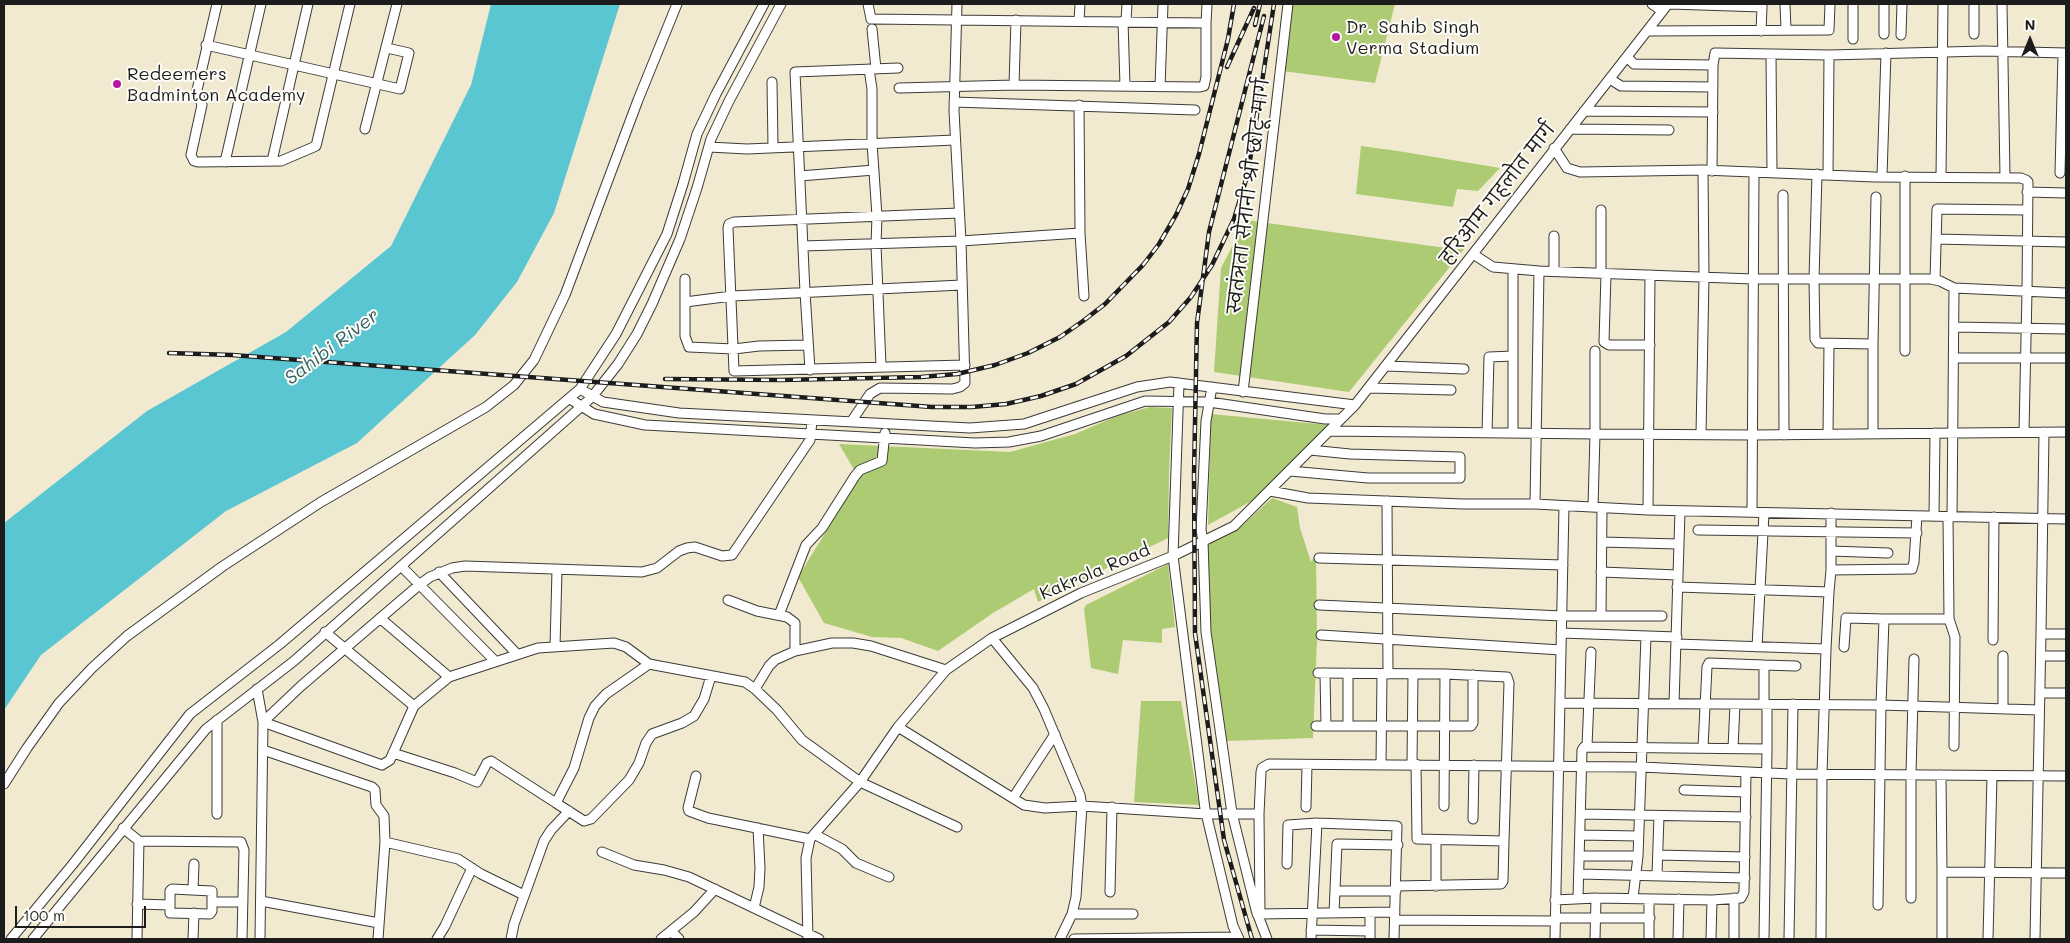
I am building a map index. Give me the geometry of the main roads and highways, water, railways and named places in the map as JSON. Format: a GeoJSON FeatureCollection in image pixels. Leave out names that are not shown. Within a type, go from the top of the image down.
{"type":"FeatureCollection","features":[{"type":"Feature","properties":{"kind":"water","name":"Sahibi River"},"geometry":{"type":"Polygon","coordinates":[[[491,4],[620,4],[554,213],[517,282],[475,335],[357,443],[226,511],[41,655],[4,710],[4,523],[147,411],[286,332],[391,246],[471,85],[491,4]]]}},
{"type":"Feature","properties":{"kind":"railway"},"geometry":{"type":"LineString","coordinates":[[665,379],[781,380],[921,377],[957,374],[995,365],[1028,353],[1060,337],[1105,304],[1143,265],[1159,244],[1176,215],[1188,189],[1199,154],[1228,39],[1234,4]]}},
{"type":"Feature","properties":{"kind":"railway"},"geometry":{"type":"LineString","coordinates":[[1255,25],[1260,4]]}},
{"type":"Feature","properties":{"kind":"railway"},"geometry":{"type":"LineString","coordinates":[[169,353],[232,355],[932,407],[972,407],[1006,404],[1041,396],[1076,384],[1126,356],[1169,322],[1191,297],[1212,265],[1234,219],[1248,173],[1274,4]]}},
{"type":"Feature","properties":{"kind":"railway"},"geometry":{"type":"LineString","coordinates":[[1227,67],[1254,8]]}},
{"type":"Feature","properties":{"kind":"railway"},"geometry":{"type":"LineString","coordinates":[[1252,939],[1224,840],[1195,633],[1194,475],[1197,323],[1209,232],[1264,16]]}},
{"type":"Feature","properties":{"kind":"place","name":"Dr. Sahib Singh Verma Stadium"},"geometry":{"type":"Point","coordinates":[1336,37]}},
{"type":"Feature","properties":{"kind":"place","name":"Redeemers Badminton Academy"},"geometry":{"type":"Point","coordinates":[117,84]}}]}
